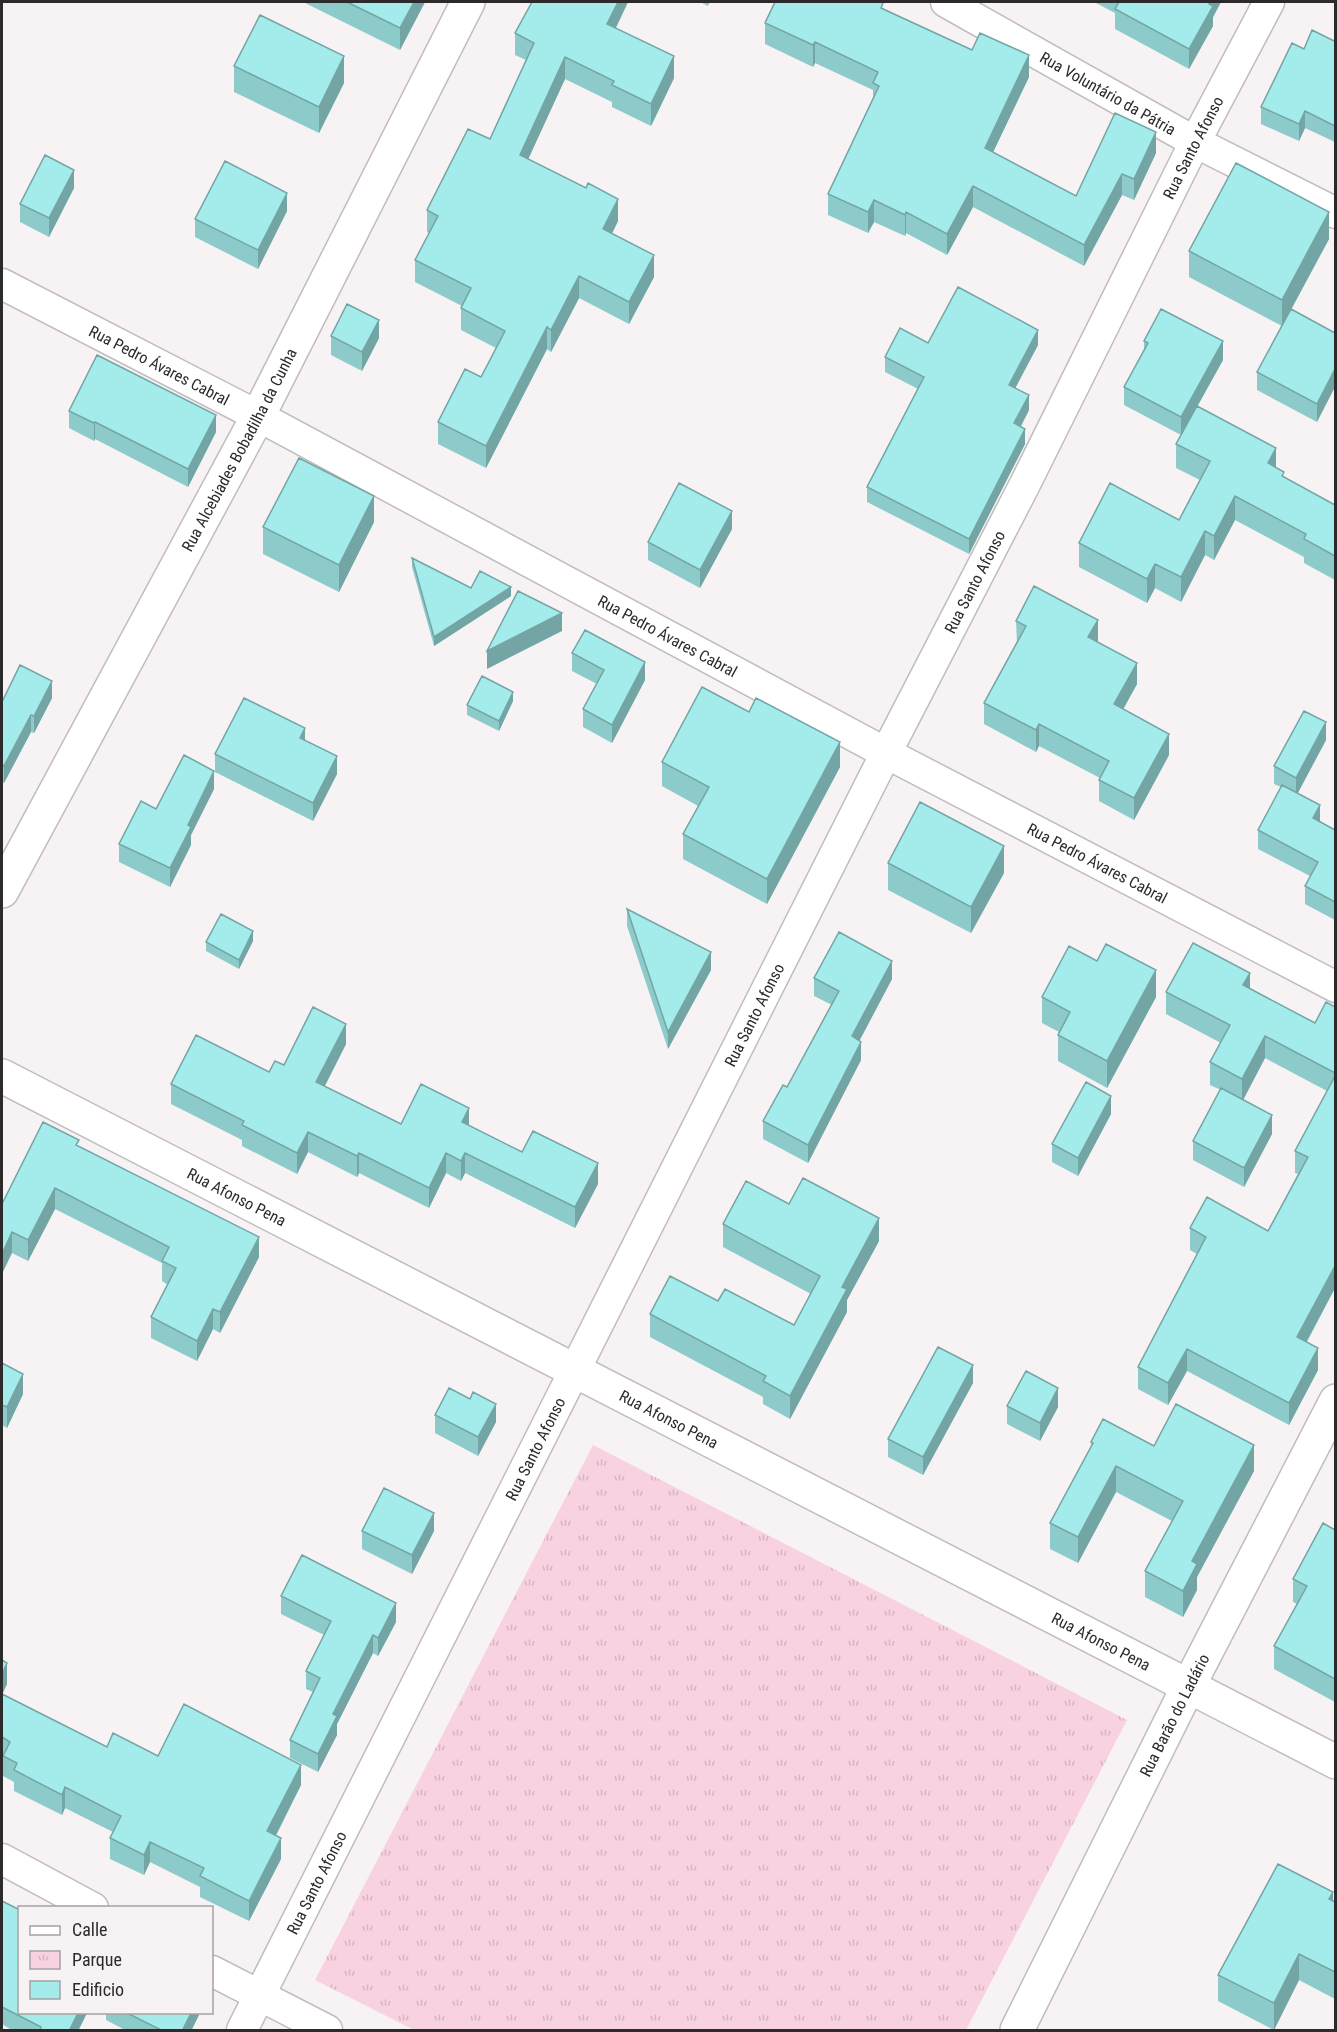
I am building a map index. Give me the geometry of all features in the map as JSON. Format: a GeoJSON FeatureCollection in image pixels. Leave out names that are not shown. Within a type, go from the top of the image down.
{"type":"FeatureCollection","features":[{"type":"Feature","properties":{"kind":"street","name":"Rua Alcebiades Bobadilha da Cunha"},"geometry":{"type":"LineString","coordinates":[[2,891],[258,416],[468,2]]}},
{"type":"Feature","properties":{"kind":"street","name":"Rua Voluntário da Pátria"},"geometry":{"type":"LineString","coordinates":[[946,2],[1195,142],[1335,213]]}},
{"type":"Feature","properties":{"kind":"street","name":"Rua Santo Afonso"},"geometry":{"type":"LineString","coordinates":[[242,2031],[1195,142],[1269,2]]}},
{"type":"Feature","properties":{"kind":"street","name":"Rua Pedro Ávares Cabral"},"geometry":{"type":"LineString","coordinates":[[2,284],[258,416],[886,753],[1335,987]]}},
{"type":"Feature","properties":{"kind":"street","name":"Rua Afonso Pena"},"geometry":{"type":"LineString","coordinates":[[2,1076],[1335,1762]]}},
{"type":"Feature","properties":{"kind":"street","name":"Rua Barão do Ladário"},"geometry":{"type":"LineString","coordinates":[[1017,2031],[1188,1687],[1335,1401]]}},
{"type":"Feature","properties":{"kind":"street"},"geometry":{"type":"LineString","coordinates":[[2,1858],[89,1906]]}},
{"type":"Feature","properties":{"kind":"street"},"geometry":{"type":"LineString","coordinates":[[213,1972],[327,2031]]}},
{"type":"Feature","properties":{"kind":"green space"},"geometry":{"type":"Polygon","coordinates":[[[593,1445],[1127,1720],[966,2030],[414,2030],[315,1980],[593,1445]]]}},
{"type":"Feature","properties":{"kind":"building"},"geometry":{"type":"Polygon","coordinates":[[[347,2],[414,2],[400,28],[347,2]]]}},
{"type":"Feature","properties":{"kind":"building"},"geometry":{"type":"Polygon","coordinates":[[[532,2],[618,2],[607,24],[674,56],[651,104],[612,85],[614,81],[565,57],[520,155],[586,188],[588,183],[618,199],[603,229],[654,255],[629,302],[579,276],[551,330],[547,327],[486,446],[438,422],[465,369],[481,377],[505,331],[461,308],[471,288],[415,260],[438,216],[427,210],[468,129],[490,139],[534,43],[515,33],[532,2]]]}},
{"type":"Feature","properties":{"kind":"building"},"geometry":{"type":"Polygon","coordinates":[[[775,2],[880,2],[883,3],[881,8],[972,50],[980,33],[1029,55],[985,148],[1076,196],[1115,113],[1156,132],[1134,179],[1122,174],[1084,245],[973,186],[947,234],[906,212],[905,215],[874,200],[868,212],[828,194],[879,86],[873,83],[878,72],[815,42],[813,45],[765,23],[775,2]]]}},
{"type":"Feature","properties":{"kind":"building"},"geometry":{"type":"Polygon","coordinates":[[[1119,2],[1210,2],[1209,4],[1213,6],[1189,49],[1115,9],[1119,2]]]}},
{"type":"Feature","properties":{"kind":"building"},"geometry":{"type":"Polygon","coordinates":[[[260,15],[344,56],[319,107],[234,66],[260,15]]]}},
{"type":"Feature","properties":{"kind":"building"},"geometry":{"type":"Polygon","coordinates":[[[1312,30],[1334,41],[1335,38],[1335,126],[1305,111],[1299,124],[1261,107],[1292,43],[1304,49],[1312,30]]]}},
{"type":"Feature","properties":{"kind":"building"},"geometry":{"type":"Polygon","coordinates":[[[45,155],[74,170],[49,218],[20,204],[45,155]]]}},
{"type":"Feature","properties":{"kind":"building"},"geometry":{"type":"Polygon","coordinates":[[[225,161],[287,193],[258,250],[195,219],[225,161]]]}},
{"type":"Feature","properties":{"kind":"building"},"geometry":{"type":"Polygon","coordinates":[[[1236,163],[1329,212],[1282,300],[1189,251],[1236,163]]]}},
{"type":"Feature","properties":{"kind":"building"},"geometry":{"type":"Polygon","coordinates":[[[958,287],[1038,330],[1009,385],[1029,395],[1014,423],[1025,429],[969,539],[867,487],[924,377],[885,357],[900,328],[928,343],[958,287]]]}},
{"type":"Feature","properties":{"kind":"building"},"geometry":{"type":"Polygon","coordinates":[[[347,304],[379,320],[362,352],[331,336],[347,304]]]}},
{"type":"Feature","properties":{"kind":"building"},"geometry":{"type":"Polygon","coordinates":[[[1161,309],[1223,341],[1181,417],[1124,387],[1148,343],[1144,341],[1161,309]]]}},
{"type":"Feature","properties":{"kind":"building"},"geometry":{"type":"Polygon","coordinates":[[[1291,309],[1335,333],[1335,369],[1317,404],[1257,372],[1291,309]]]}},
{"type":"Feature","properties":{"kind":"building"},"geometry":{"type":"Polygon","coordinates":[[[97,355],[216,415],[188,469],[69,411],[97,355]]]}},
{"type":"Feature","properties":{"kind":"building"},"geometry":{"type":"Polygon","coordinates":[[[1197,406],[1276,448],[1268,463],[1284,472],[1282,476],[1335,505],[1335,556],[1304,539],[1306,534],[1235,496],[1214,536],[1205,531],[1181,577],[1155,564],[1147,579],[1079,543],[1110,483],[1179,520],[1210,461],[1176,444],[1197,406]]]}},
{"type":"Feature","properties":{"kind":"building"},"geometry":{"type":"Polygon","coordinates":[[[299,458],[374,496],[339,565],[263,527],[299,458]]]}},
{"type":"Feature","properties":{"kind":"building"},"geometry":{"type":"Polygon","coordinates":[[[679,483],[732,511],[700,570],[648,542],[679,483]]]}},
{"type":"Feature","properties":{"kind":"building"},"geometry":{"type":"Polygon","coordinates":[[[412,558],[471,588],[480,571],[511,587],[434,637],[412,558]]]}},
{"type":"Feature","properties":{"kind":"building"},"geometry":{"type":"Polygon","coordinates":[[[1034,586],[1098,620],[1088,637],[1137,663],[1114,704],[1169,734],[1134,798],[1099,780],[1109,761],[1039,724],[1036,730],[984,703],[1026,626],[1016,621],[1034,586]]]}},
{"type":"Feature","properties":{"kind":"building"},"geometry":{"type":"Polygon","coordinates":[[[518,591],[562,613],[487,651],[518,591]]]}},
{"type":"Feature","properties":{"kind":"building"},"geometry":{"type":"Polygon","coordinates":[[[585,630],[645,662],[612,725],[583,709],[604,670],[572,653],[585,630]]]}},
{"type":"Feature","properties":{"kind":"building"},"geometry":{"type":"Polygon","coordinates":[[[20,665],[52,681],[4,766],[2,765],[2,702],[20,665]]]}},
{"type":"Feature","properties":{"kind":"building"},"geometry":{"type":"Polygon","coordinates":[[[482,676],[513,692],[499,721],[467,705],[482,676]]]}},
{"type":"Feature","properties":{"kind":"building"},"geometry":{"type":"Polygon","coordinates":[[[702,687],[749,712],[756,698],[840,742],[767,879],[683,834],[709,787],[662,762],[702,687]]]}},
{"type":"Feature","properties":{"kind":"building"},"geometry":{"type":"Polygon","coordinates":[[[244,698],[305,728],[300,738],[337,756],[313,803],[215,754],[244,698]]]}},
{"type":"Feature","properties":{"kind":"building"},"geometry":{"type":"Polygon","coordinates":[[[1304,711],[1326,722],[1296,778],[1274,766],[1304,711]]]}},
{"type":"Feature","properties":{"kind":"building"},"geometry":{"type":"Polygon","coordinates":[[[184,755],[214,771],[188,825],[191,827],[170,868],[119,844],[141,801],[156,809],[184,755]]]}},
{"type":"Feature","properties":{"kind":"building"},"geometry":{"type":"Polygon","coordinates":[[[1282,785],[1320,805],[1313,818],[1335,830],[1335,902],[1305,886],[1318,862],[1258,830],[1282,785]]]}},
{"type":"Feature","properties":{"kind":"building"},"geometry":{"type":"Polygon","coordinates":[[[920,802],[1004,846],[971,907],[888,863],[920,802]]]}},
{"type":"Feature","properties":{"kind":"building"},"geometry":{"type":"Polygon","coordinates":[[[627,909],[711,952],[668,1032],[627,909]]]}},
{"type":"Feature","properties":{"kind":"building"},"geometry":{"type":"Polygon","coordinates":[[[221,914],[253,931],[239,960],[206,942],[221,914]]]}},
{"type":"Feature","properties":{"kind":"building"},"geometry":{"type":"Polygon","coordinates":[[[839,932],[892,961],[852,1036],[861,1042],[808,1145],[763,1121],[783,1085],[787,1087],[839,991],[814,978],[839,932]]]}},
{"type":"Feature","properties":{"kind":"building"},"geometry":{"type":"Polygon","coordinates":[[[1193,943],[1250,973],[1243,985],[1315,1023],[1326,1002],[1335,1007],[1335,1073],[1265,1036],[1242,1079],[1210,1062],[1230,1025],[1166,992],[1193,943]]]}},
{"type":"Feature","properties":{"kind":"building"},"geometry":{"type":"Polygon","coordinates":[[[1106,944],[1156,970],[1107,1061],[1058,1035],[1070,1012],[1042,997],[1069,946],[1097,961],[1106,944]]]}},
{"type":"Feature","properties":{"kind":"building"},"geometry":{"type":"Polygon","coordinates":[[[313,1007],[346,1024],[316,1082],[401,1124],[421,1084],[469,1108],[462,1122],[522,1152],[533,1131],[598,1163],[575,1207],[465,1153],[461,1161],[446,1153],[429,1188],[359,1153],[357,1156],[308,1132],[297,1153],[242,1125],[244,1121],[171,1084],[196,1035],[269,1072],[275,1061],[284,1065],[313,1007]]]}},
{"type":"Feature","properties":{"kind":"building"},"geometry":{"type":"Polygon","coordinates":[[[1335,1076],[1335,1266],[1297,1337],[1318,1348],[1289,1403],[1187,1349],[1168,1383],[1138,1367],[1206,1237],[1190,1228],[1207,1197],[1268,1231],[1308,1157],[1295,1151],[1335,1076]]]}},
{"type":"Feature","properties":{"kind":"building"},"geometry":{"type":"Polygon","coordinates":[[[1086,1082],[1111,1096],[1078,1158],[1052,1144],[1086,1082]]]}},
{"type":"Feature","properties":{"kind":"building"},"geometry":{"type":"Polygon","coordinates":[[[1221,1088],[1272,1115],[1244,1168],[1193,1141],[1221,1088]]]}},
{"type":"Feature","properties":{"kind":"building"},"geometry":{"type":"Polygon","coordinates":[[[43,1122],[79,1140],[76,1145],[259,1237],[220,1312],[213,1309],[197,1341],[151,1317],[176,1268],[162,1261],[169,1247],[55,1188],[28,1240],[12,1232],[2,1254],[2,1204],[43,1122]]]}},
{"type":"Feature","properties":{"kind":"building"},"geometry":{"type":"Polygon","coordinates":[[[803,1178],[879,1218],[842,1287],[847,1289],[790,1396],[763,1381],[766,1376],[650,1314],[670,1276],[718,1301],[725,1289],[794,1325],[820,1276],[723,1224],[746,1181],[789,1204],[803,1178]]]}},
{"type":"Feature","properties":{"kind":"building"},"geometry":{"type":"Polygon","coordinates":[[[938,1347],[973,1365],[923,1457],[888,1439],[938,1347]]]}},
{"type":"Feature","properties":{"kind":"building"},"geometry":{"type":"Polygon","coordinates":[[[2,1363],[23,1374],[7,1407],[2,1405],[2,1363]]]}},
{"type":"Feature","properties":{"kind":"building"},"geometry":{"type":"Polygon","coordinates":[[[1026,1371],[1058,1388],[1040,1423],[1007,1406],[1026,1371]]]}},
{"type":"Feature","properties":{"kind":"building"},"geometry":{"type":"Polygon","coordinates":[[[449,1388],[470,1399],[473,1392],[496,1404],[478,1437],[435,1415],[449,1388]]]}},
{"type":"Feature","properties":{"kind":"building"},"geometry":{"type":"Polygon","coordinates":[[[1176,1404],[1254,1445],[1192,1561],[1197,1564],[1183,1591],[1145,1571],[1183,1501],[1116,1466],[1078,1537],[1050,1523],[1093,1443],[1091,1442],[1103,1419],[1154,1446],[1176,1404]]]}},
{"type":"Feature","properties":{"kind":"building"},"geometry":{"type":"Polygon","coordinates":[[[384,1488],[434,1513],[412,1555],[362,1531],[384,1488]]]}},
{"type":"Feature","properties":{"kind":"building"},"geometry":{"type":"Polygon","coordinates":[[[1323,1523],[1335,1530],[1335,1679],[1274,1646],[1307,1586],[1293,1579],[1323,1523]]]}},
{"type":"Feature","properties":{"kind":"building"},"geometry":{"type":"Polygon","coordinates":[[[302,1555],[396,1603],[378,1638],[373,1635],[333,1714],[337,1716],[318,1754],[290,1740],[320,1678],[306,1671],[331,1621],[281,1596],[302,1555]]]}},
{"type":"Feature","properties":{"kind":"building"},"geometry":{"type":"Polygon","coordinates":[[[2,1660],[7,1663],[2,1674],[2,1660]]]}},
{"type":"Feature","properties":{"kind":"building"},"geometry":{"type":"Polygon","coordinates":[[[2,1694],[107,1747],[113,1733],[158,1756],[184,1704],[301,1765],[267,1831],[281,1838],[249,1901],[200,1876],[204,1868],[150,1842],[144,1855],[110,1838],[121,1816],[65,1787],[62,1795],[14,1770],[17,1763],[3,1756],[10,1742],[2,1737],[2,1694]]]}},
{"type":"Feature","properties":{"kind":"building"},"geometry":{"type":"Polygon","coordinates":[[[1278,1864],[1333,1892],[1329,1899],[1335,1902],[1335,1972],[1299,1954],[1274,2003],[1218,1975],[1278,1864]]]}},
{"type":"Feature","properties":{"kind":"building"},"geometry":{"type":"Polygon","coordinates":[[[2,1901],[18,1909],[18,2014],[78,2014],[69,2031],[40,2031],[41,2027],[2,2007],[2,1901]]]}},
{"type":"Feature","properties":{"kind":"building"},"geometry":{"type":"Polygon","coordinates":[[[129,2014],[190,2014],[182,2031],[163,2031],[129,2014]]]}}]}
